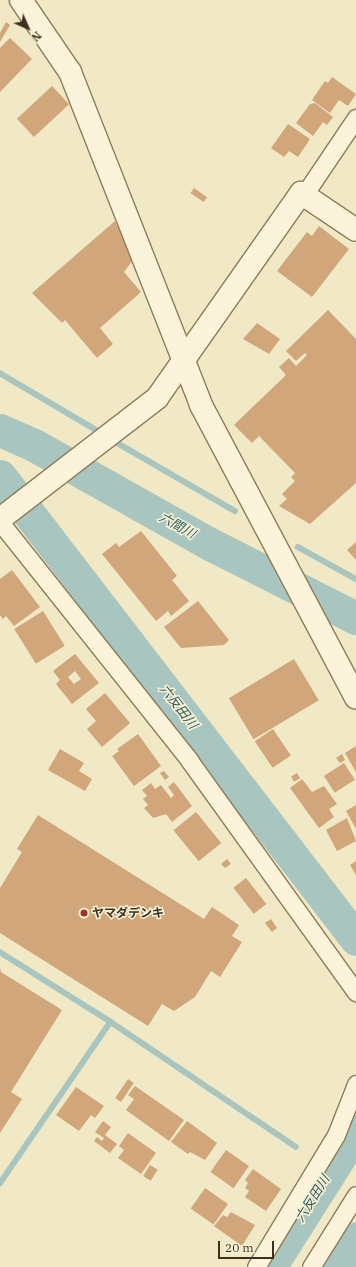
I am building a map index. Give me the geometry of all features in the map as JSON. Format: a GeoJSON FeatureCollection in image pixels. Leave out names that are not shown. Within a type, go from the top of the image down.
{"type":"FeatureCollection","features":[{"type":"Feature","properties":{"kind":"street"},"geometry":{"type":"LineString","coordinates":[[21,0],[70,72],[201,405],[313,622],[356,698]]}},
{"type":"Feature","properties":{"kind":"street"},"geometry":{"type":"LineString","coordinates":[[304,195],[356,118]]}},
{"type":"Feature","properties":{"kind":"street"},"geometry":{"type":"LineString","coordinates":[[356,230],[301,193],[183,357],[157,398],[2,518],[189,760],[356,992]]}},
{"type":"Feature","properties":{"kind":"street"},"geometry":{"type":"LineString","coordinates":[[256,1267],[336,1135],[356,1084]]}},
{"type":"Feature","properties":{"kind":"street"},"geometry":{"type":"LineString","coordinates":[[311,1267],[356,1195]]}},
{"type":"Feature","properties":{"kind":"building"},"geometry":{"type":"Polygon","coordinates":[[[6,22],[10,25],[0,42],[0,33],[6,22]]]}},
{"type":"Feature","properties":{"kind":"building"},"geometry":{"type":"Polygon","coordinates":[[[10,38],[32,59],[0,92],[0,48],[10,38]]]}},
{"type":"Feature","properties":{"kind":"building"},"geometry":{"type":"Polygon","coordinates":[[[332,77],[356,94],[348,106],[339,100],[330,113],[312,100],[325,81],[328,83],[332,77]]]}},
{"type":"Feature","properties":{"kind":"building"},"geometry":{"type":"Polygon","coordinates":[[[52,86],[69,104],[34,137],[17,119],[52,86]]]}},
{"type":"Feature","properties":{"kind":"building"},"geometry":{"type":"Polygon","coordinates":[[[315,103],[333,117],[327,125],[323,122],[313,136],[296,123],[310,104],[315,103]]]}},
{"type":"Feature","properties":{"kind":"building"},"geometry":{"type":"Polygon","coordinates":[[[288,124],[310,139],[298,157],[289,151],[284,157],[271,148],[288,124]]]}},
{"type":"Feature","properties":{"kind":"building"},"geometry":{"type":"Polygon","coordinates":[[[194,188],[207,197],[204,202],[191,193],[194,188]]]}},
{"type":"Feature","properties":{"kind":"building"},"geometry":{"type":"Polygon","coordinates":[[[115,221],[133,260],[124,272],[141,292],[100,328],[113,344],[97,358],[65,320],[62,323],[32,293],[115,221]]]}},
{"type":"Feature","properties":{"kind":"building"},"geometry":{"type":"Polygon","coordinates":[[[319,226],[349,249],[312,297],[277,271],[307,232],[312,236],[319,226]]]}},
{"type":"Feature","properties":{"kind":"building"},"geometry":{"type":"Polygon","coordinates":[[[328,310],[356,339],[356,483],[310,524],[279,506],[287,499],[282,494],[295,481],[291,477],[295,473],[259,436],[252,443],[234,425],[286,375],[279,367],[289,358],[296,366],[307,355],[305,353],[296,361],[286,351],[328,310]]]}},
{"type":"Feature","properties":{"kind":"building"},"geometry":{"type":"Polygon","coordinates":[[[257,323],[280,339],[269,354],[243,339],[257,323]]]}},
{"type":"Feature","properties":{"kind":"building"},"geometry":{"type":"Polygon","coordinates":[[[141,531],[177,576],[172,580],[189,601],[171,616],[168,611],[156,621],[102,554],[116,543],[119,547],[141,531]]]}},
{"type":"Feature","properties":{"kind":"building"},"geometry":{"type":"Polygon","coordinates":[[[356,542],[356,560],[347,550],[356,542]]]}},
{"type":"Feature","properties":{"kind":"building"},"geometry":{"type":"Polygon","coordinates":[[[12,570],[40,607],[14,626],[6,616],[3,619],[0,615],[0,579],[12,570]]]}},
{"type":"Feature","properties":{"kind":"building"},"geometry":{"type":"Polygon","coordinates":[[[198,601],[229,640],[224,645],[181,648],[164,627],[198,601]]]}},
{"type":"Feature","properties":{"kind":"building"},"geometry":{"type":"Polygon","coordinates":[[[43,611],[65,646],[36,664],[14,629],[43,611]]]}},
{"type":"Feature","properties":{"kind":"building"},"geometry":{"type":"Polygon","coordinates":[[[75,654],[99,683],[72,704],[56,684],[60,680],[53,671],[75,654]],[[75,671],[68,677],[74,684],[81,679],[75,671]]]}},
{"type":"Feature","properties":{"kind":"building"},"geometry":{"type":"Polygon","coordinates":[[[294,659],[319,700],[254,739],[229,698],[294,659]]]}},
{"type":"Feature","properties":{"kind":"building"},"geometry":{"type":"Polygon","coordinates":[[[105,693],[130,723],[102,747],[87,729],[96,721],[86,709],[105,693]]]}},
{"type":"Feature","properties":{"kind":"building"},"geometry":{"type":"Polygon","coordinates":[[[273,729],[291,756],[273,768],[255,741],[273,729]]]}},
{"type":"Feature","properties":{"kind":"building"},"geometry":{"type":"Polygon","coordinates":[[[138,734],[161,766],[134,786],[112,756],[119,751],[117,749],[138,734]]]}},
{"type":"Feature","properties":{"kind":"building"},"geometry":{"type":"Polygon","coordinates":[[[356,746],[356,772],[345,753],[356,746]]]}},
{"type":"Feature","properties":{"kind":"building"},"geometry":{"type":"Polygon","coordinates":[[[60,749],[84,763],[79,771],[92,779],[85,791],[48,770],[60,749]]]}},
{"type":"Feature","properties":{"kind":"building"},"geometry":{"type":"Polygon","coordinates":[[[342,754],[345,760],[340,763],[336,758],[342,754]]]}},
{"type":"Feature","properties":{"kind":"building"},"geometry":{"type":"Polygon","coordinates":[[[344,763],[355,780],[335,793],[324,776],[344,763]]]}},
{"type":"Feature","properties":{"kind":"building"},"geometry":{"type":"Polygon","coordinates":[[[164,771],[169,777],[165,780],[160,773],[164,771]]]}},
{"type":"Feature","properties":{"kind":"building"},"geometry":{"type":"Polygon","coordinates":[[[297,773],[300,778],[294,782],[291,777],[297,773]]]}},
{"type":"Feature","properties":{"kind":"building"},"geometry":{"type":"Polygon","coordinates":[[[302,779],[312,792],[324,786],[337,804],[329,809],[334,817],[319,828],[290,788],[302,779]]]}},
{"type":"Feature","properties":{"kind":"building"},"geometry":{"type":"Polygon","coordinates":[[[174,782],[192,806],[172,822],[166,814],[153,818],[144,808],[148,805],[143,799],[147,796],[142,790],[151,783],[155,789],[161,785],[171,798],[174,795],[168,787],[174,782]]]}},
{"type":"Feature","properties":{"kind":"building"},"geometry":{"type":"Polygon","coordinates":[[[356,805],[356,829],[346,811],[356,805]]]}},
{"type":"Feature","properties":{"kind":"building"},"geometry":{"type":"Polygon","coordinates":[[[196,812],[221,843],[199,861],[173,830],[196,812]]]}},
{"type":"Feature","properties":{"kind":"building"},"geometry":{"type":"Polygon","coordinates":[[[38,815],[204,919],[212,907],[239,925],[232,936],[242,942],[220,977],[211,971],[195,997],[174,1011],[162,1004],[148,1026],[0,933],[0,888],[22,852],[17,849],[38,815]]]}},
{"type":"Feature","properties":{"kind":"building"},"geometry":{"type":"Polygon","coordinates":[[[347,818],[356,841],[337,851],[326,830],[347,818]]]}},
{"type":"Feature","properties":{"kind":"building"},"geometry":{"type":"Polygon","coordinates":[[[227,859],[231,864],[225,868],[221,864],[227,859]]]}},
{"type":"Feature","properties":{"kind":"building"},"geometry":{"type":"Polygon","coordinates":[[[356,861],[356,875],[350,865],[356,861]]]}},
{"type":"Feature","properties":{"kind":"building"},"geometry":{"type":"Polygon","coordinates":[[[246,878],[266,904],[254,914],[233,888],[246,878]]]}},
{"type":"Feature","properties":{"kind":"building"},"geometry":{"type":"Polygon","coordinates":[[[271,919],[277,928],[272,932],[265,923],[271,919]]]}},
{"type":"Feature","properties":{"kind":"building"},"geometry":{"type":"Polygon","coordinates":[[[0,968],[1,972],[62,1010],[11,1092],[22,1099],[0,1133],[0,968]]]}},
{"type":"Feature","properties":{"kind":"building"},"geometry":{"type":"Polygon","coordinates":[[[128,1079],[134,1083],[121,1102],[115,1098],[128,1079]]]}},
{"type":"Feature","properties":{"kind":"building"},"geometry":{"type":"Polygon","coordinates":[[[135,1086],[184,1120],[169,1141],[126,1110],[134,1099],[128,1095],[135,1086]]]}},
{"type":"Feature","properties":{"kind":"building"},"geometry":{"type":"Polygon","coordinates":[[[76,1087],[104,1106],[95,1118],[91,1115],[79,1131],[56,1115],[76,1087]]]}},
{"type":"Feature","properties":{"kind":"building"},"geometry":{"type":"Polygon","coordinates":[[[103,1121],[111,1127],[105,1135],[117,1144],[110,1153],[94,1141],[97,1137],[102,1141],[104,1138],[95,1132],[103,1121]]]}},
{"type":"Feature","properties":{"kind":"building"},"geometry":{"type":"Polygon","coordinates":[[[187,1121],[217,1143],[205,1160],[190,1152],[188,1154],[171,1142],[187,1121]]]}},
{"type":"Feature","properties":{"kind":"building"},"geometry":{"type":"Polygon","coordinates":[[[128,1133],[156,1153],[141,1174],[118,1158],[124,1150],[119,1146],[128,1133]]]}},
{"type":"Feature","properties":{"kind":"building"},"geometry":{"type":"Polygon","coordinates":[[[226,1150],[249,1166],[233,1188],[211,1172],[226,1150]]]}},
{"type":"Feature","properties":{"kind":"building"},"geometry":{"type":"Polygon","coordinates":[[[150,1165],[158,1170],[151,1181],[143,1176],[150,1165]]]}},
{"type":"Feature","properties":{"kind":"building"},"geometry":{"type":"Polygon","coordinates":[[[253,1169],[281,1189],[266,1211],[245,1197],[249,1191],[245,1188],[248,1183],[245,1180],[253,1169]]]}},
{"type":"Feature","properties":{"kind":"building"},"geometry":{"type":"Polygon","coordinates":[[[205,1188],[228,1204],[214,1225],[191,1208],[205,1188]]]}},
{"type":"Feature","properties":{"kind":"building"},"geometry":{"type":"Polygon","coordinates":[[[231,1212],[255,1225],[242,1246],[214,1226],[223,1215],[227,1217],[231,1212]]]}},
{"type":"Feature","properties":{"kind":"waterway"},"geometry":{"type":"LineString","coordinates":[[0,373],[103,434]]}},
{"type":"Feature","properties":{"kind":"waterway","name":"六間川"},"geometry":{"type":"LineString","coordinates":[[0,430],[34,445],[210,544],[356,618]]}},
{"type":"Feature","properties":{"kind":"waterway"},"geometry":{"type":"LineString","coordinates":[[112,440],[235,511]]}},
{"type":"Feature","properties":{"kind":"waterway","name":"六反田川"},"geometry":{"type":"LineString","coordinates":[[0,476],[356,939]]}},
{"type":"Feature","properties":{"kind":"waterway"},"geometry":{"type":"LineString","coordinates":[[298,547],[356,579]]}},
{"type":"Feature","properties":{"kind":"waterway"},"geometry":{"type":"LineString","coordinates":[[0,952],[111,1022],[0,1184]]}},
{"type":"Feature","properties":{"kind":"waterway"},"geometry":{"type":"LineString","coordinates":[[111,1022],[296,1147]]}},
{"type":"Feature","properties":{"kind":"waterway","name":"六反田川"},"geometry":{"type":"LineString","coordinates":[[270,1267],[356,1131]]}},
{"type":"Feature","properties":{"kind":"waterway","name":"六反田川"},"geometry":{"type":"LineString","coordinates":[[340,1267],[356,1238]]}},
{"type":"Feature","properties":{"kind":"place","name":"ヤマダデンキ"},"geometry":{"type":"Point","coordinates":[84,913]}}]}
